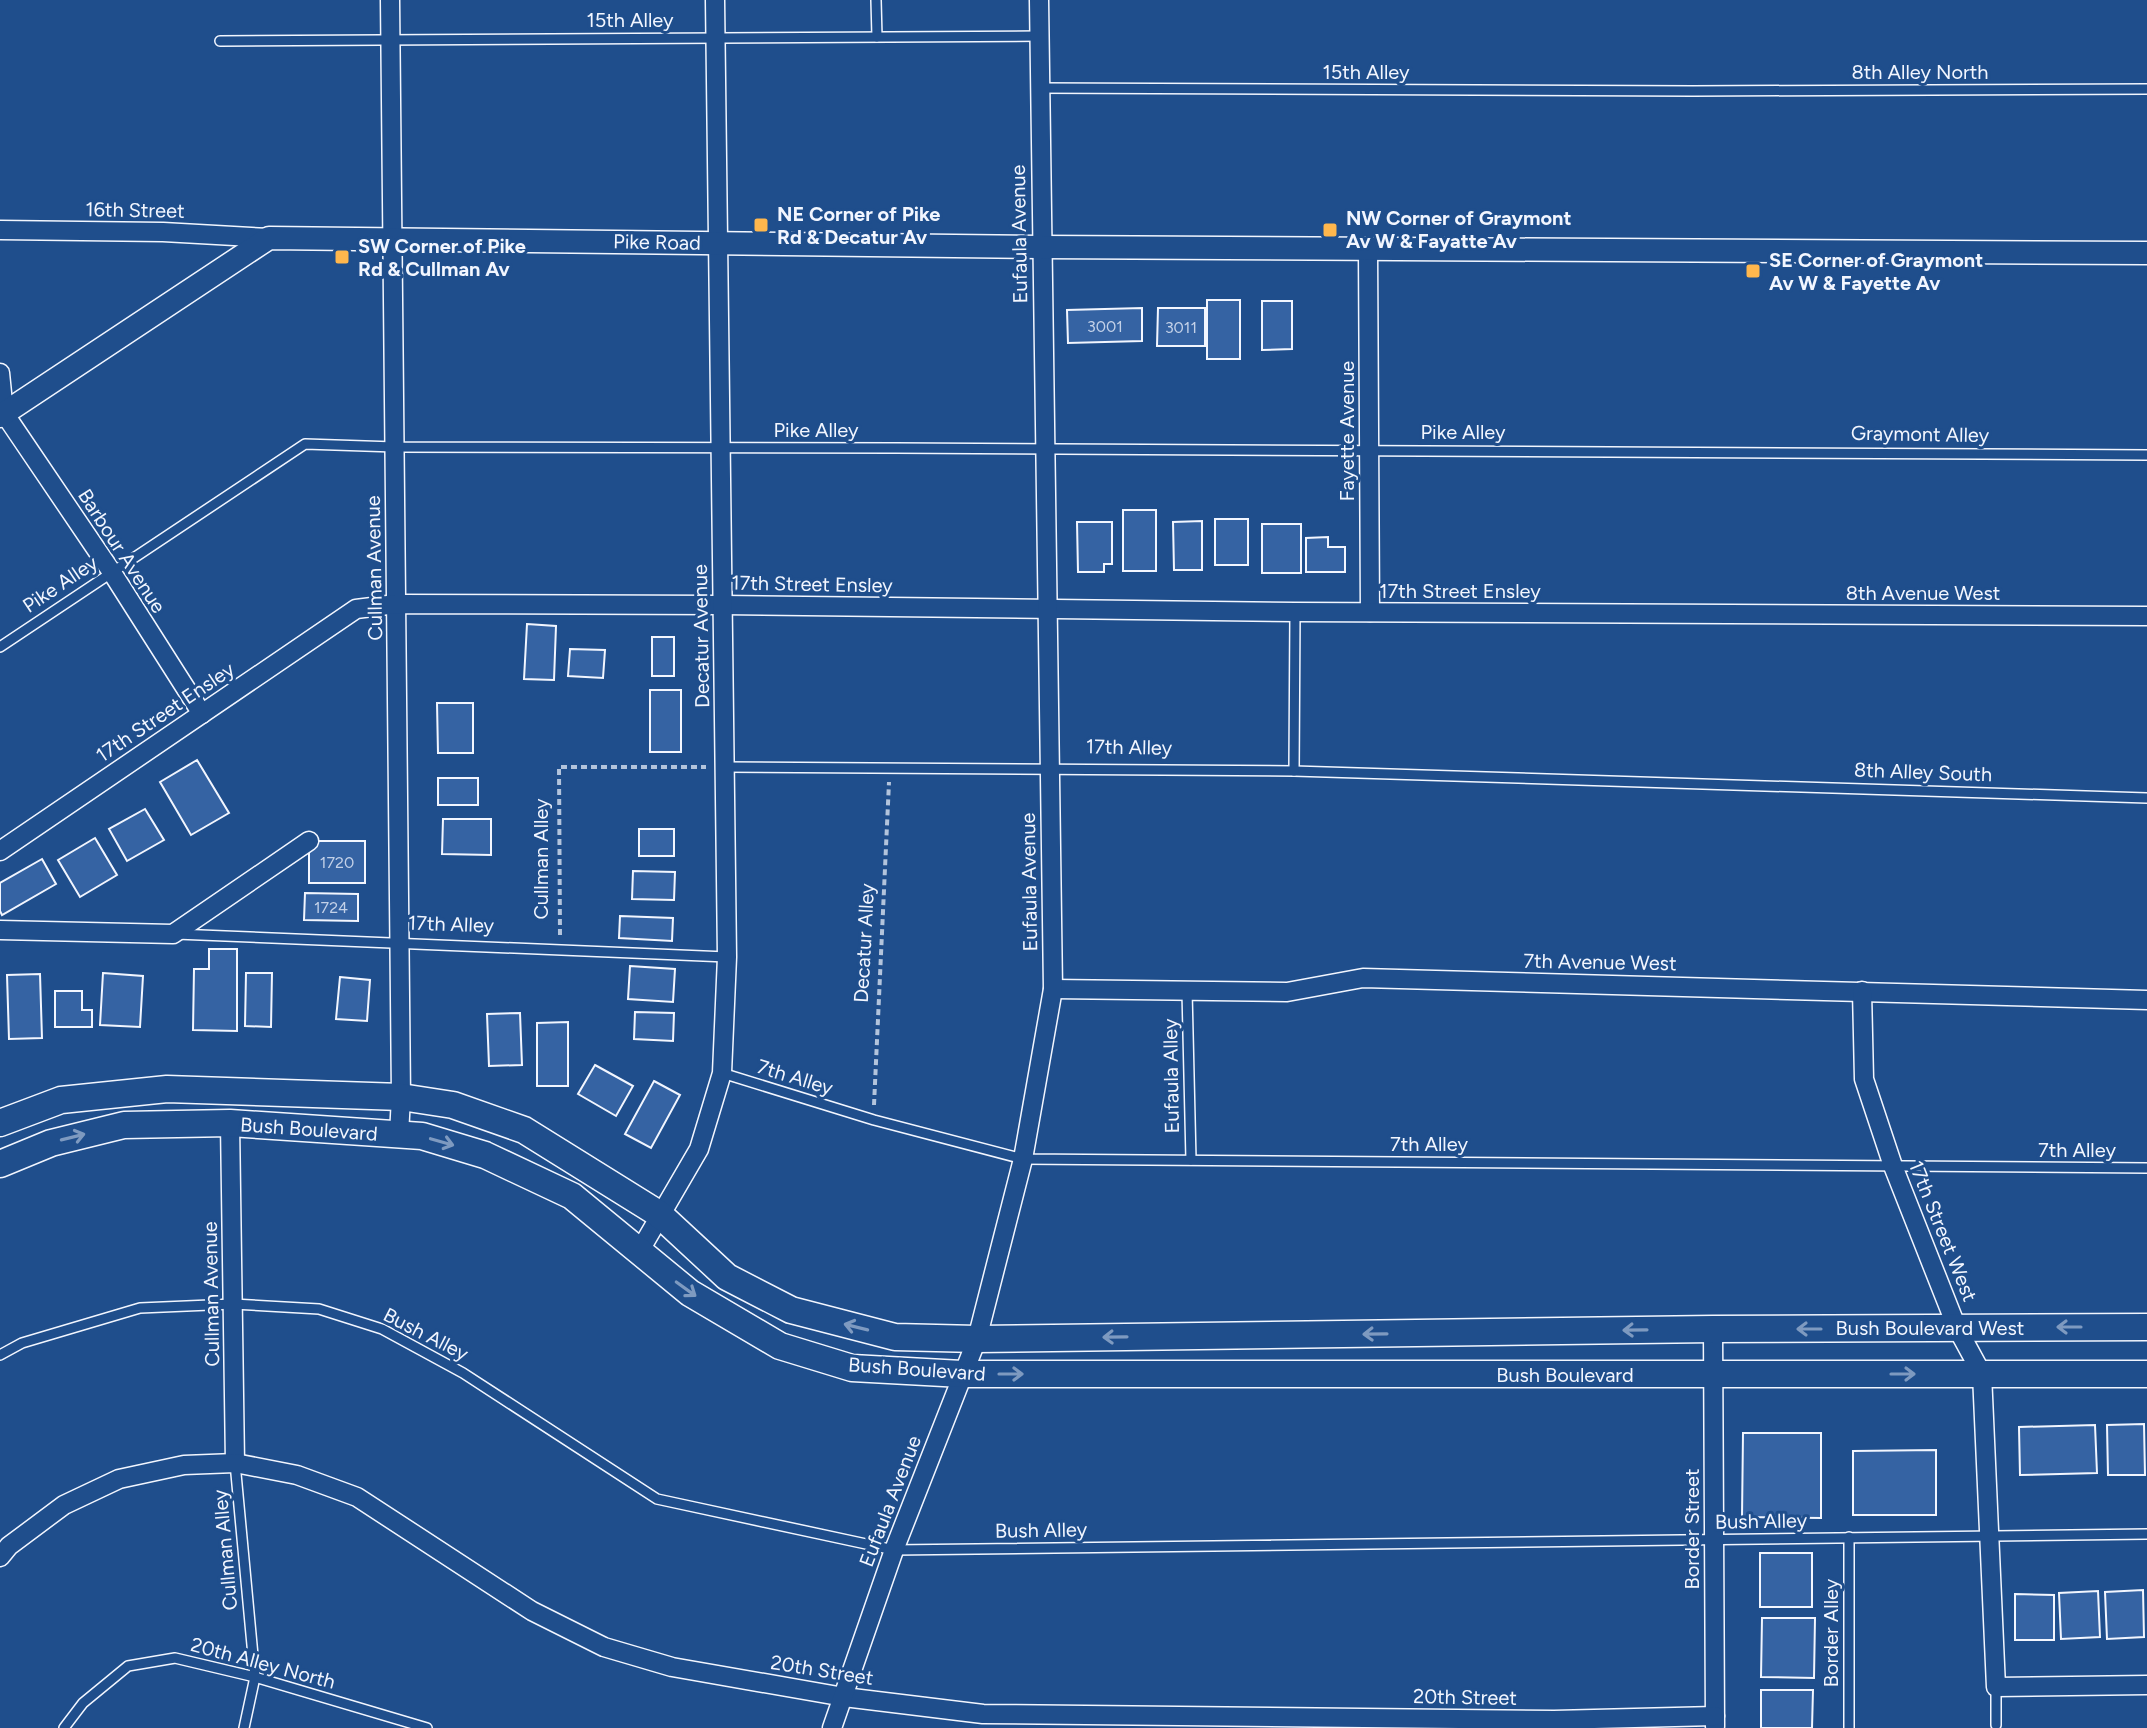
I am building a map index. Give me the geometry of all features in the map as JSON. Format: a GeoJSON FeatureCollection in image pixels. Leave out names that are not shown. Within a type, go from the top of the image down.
{"type":"FeatureCollection","features":[{"type":"Feature","properties":{"kind":"main road","name":"Bush Boulevard"},"geometry":{"type":"LineString","coordinates":[[0,1123],[61,1100],[167,1089],[401,1097],[453,1105],[524,1130],[659,1214],[727,1277],[791,1310],[895,1337],[977,1339],[1713,1329]]}},
{"type":"Feature","properties":{"kind":"main road","name":"Bush Boulevard"},"geometry":{"type":"LineString","coordinates":[[0,1164],[51,1143],[124,1125],[230,1123],[422,1136],[485,1155],[572,1196],[690,1293],[780,1346],[852,1368],[962,1374],[1713,1375]]}},
{"type":"Feature","properties":{"kind":"main road","name":"Bush Boulevard West"},"geometry":{"type":"LineString","coordinates":[[1713,1329],[2147,1327]]}},
{"type":"Feature","properties":{"kind":"main road"},"geometry":{"type":"LineString","coordinates":[[1713,1375],[2147,1374]]}},
{"type":"Feature","properties":{"kind":"street","name":"Cullman Avenue"},"geometry":{"type":"LineString","coordinates":[[390,0],[400,944],[399,1135]]}},
{"type":"Feature","properties":{"kind":"street","name":"Decatur Avenue"},"geometry":{"type":"LineString","coordinates":[[639,1252],[699,1149],[722,1073],[727,957],[715,0]]}},
{"type":"Feature","properties":{"kind":"street","name":"Eufaula Avenue"},"geometry":{"type":"LineString","coordinates":[[832,1728],[894,1550],[977,1339],[1023,1159],[1053,989],[1039,0]]}},
{"type":"Feature","properties":{"kind":"street","name":"16th Street"},"geometry":{"type":"LineString","coordinates":[[0,230],[163,232],[269,238]]}},
{"type":"Feature","properties":{"kind":"street","name":"Pike Road"},"geometry":{"type":"LineString","coordinates":[[269,238],[1041,247],[2147,253]]}},
{"type":"Feature","properties":{"kind":"street"},"geometry":{"type":"LineString","coordinates":[[2,414],[269,238]]}},
{"type":"Feature","properties":{"kind":"street","name":"Fayette Avenue"},"geometry":{"type":"LineString","coordinates":[[1368,249],[1370,612]]}},
{"type":"Feature","properties":{"kind":"street"},"geometry":{"type":"LineString","coordinates":[[0,373],[2,414]]}},
{"type":"Feature","properties":{"kind":"street","name":"Barbour Avenue"},"geometry":{"type":"LineString","coordinates":[[2,414],[111,571],[202,714]]}},
{"type":"Feature","properties":{"kind":"street","name":"17th Street Ensley"},"geometry":{"type":"LineString","coordinates":[[0,851],[356,609],[396,604],[722,605],[1699,614]]}},
{"type":"Feature","properties":{"kind":"street","name":"8th Avenue West"},"geometry":{"type":"LineString","coordinates":[[1699,614],[2147,616]]}},
{"type":"Feature","properties":{"kind":"street"},"geometry":{"type":"LineString","coordinates":[[173,934],[309,841]]}},
{"type":"Feature","properties":{"kind":"street","name":"17th Alley"},"geometry":{"type":"LineString","coordinates":[[0,930],[173,934]]}},
{"type":"Feature","properties":{"kind":"street","name":"7th Avenue West"},"geometry":{"type":"LineString","coordinates":[[1053,989],[1287,992],[1363,978],[2147,1000]]}},
{"type":"Feature","properties":{"kind":"street","name":"17th Street West"},"geometry":{"type":"LineString","coordinates":[[1862,991],[1864,1079],[1893,1166],[1957,1328],[1982,1374],[1996,1687]]}},
{"type":"Feature","properties":{"kind":"street","name":"Cullman Avenue"},"geometry":{"type":"LineString","coordinates":[[230,1123],[235,1463]]}},
{"type":"Feature","properties":{"kind":"street","name":"Border Street"},"geometry":{"type":"LineString","coordinates":[[1713,1329],[1715,1722]]}},
{"type":"Feature","properties":{"kind":"street","name":"20th Street"},"geometry":{"type":"LineString","coordinates":[[3,1547],[64,1505],[119,1479],[184,1465],[235,1463],[297,1475],[357,1497],[532,1611],[604,1647],[672,1667],[844,1697],[983,1714],[1554,1724],[1715,1722]]}},
{"type":"Feature","properties":{"kind":"street"},"geometry":{"type":"LineString","coordinates":[[1996,1687],[2147,1685]]}},
{"type":"Feature","properties":{"kind":"street"},"geometry":{"type":"LineString","coordinates":[[1554,1724],[1573,1728]]}},
{"type":"Feature","properties":{"kind":"lane"},"geometry":{"type":"LineString","coordinates":[[876,0],[877,37]]}},
{"type":"Feature","properties":{"kind":"lane","name":"15th Alley"},"geometry":{"type":"LineString","coordinates":[[220,41],[1039,36]]}},
{"type":"Feature","properties":{"kind":"lane","name":"15th Alley"},"geometry":{"type":"LineString","coordinates":[[1039,88],[1693,91]]}},
{"type":"Feature","properties":{"kind":"lane","name":"8th Alley North"},"geometry":{"type":"LineString","coordinates":[[1693,91],[2147,89]]}},
{"type":"Feature","properties":{"kind":"lane","name":"Pike Alley"},"geometry":{"type":"LineString","coordinates":[[0,647],[305,444],[395,447],[1369,451],[1693,449]]}},
{"type":"Feature","properties":{"kind":"lane","name":"Graymont Alley"},"geometry":{"type":"LineString","coordinates":[[1693,449],[2147,455]]}},
{"type":"Feature","properties":{"kind":"lane"},"geometry":{"type":"LineString","coordinates":[[1294,771],[1295,612]]}},
{"type":"Feature","properties":{"kind":"lane","name":"17th Alley"},"geometry":{"type":"LineString","coordinates":[[725,767],[1294,771],[1697,782]]}},
{"type":"Feature","properties":{"kind":"lane","name":"8th Alley South"},"geometry":{"type":"LineString","coordinates":[[1697,782],[2147,798]]}},
{"type":"Feature","properties":{"kind":"lane","name":"17th Alley"},"geometry":{"type":"LineString","coordinates":[[173,934],[727,957]]}},
{"type":"Feature","properties":{"kind":"lane","name":"Eufaula Alley"},"geometry":{"type":"LineString","coordinates":[[1187,991],[1191,1160]]}},
{"type":"Feature","properties":{"kind":"lane","name":"7th Alley"},"geometry":{"type":"LineString","coordinates":[[722,1073],[874,1120],[1023,1159],[2147,1168]]}},
{"type":"Feature","properties":{"kind":"lane","name":"Bush Alley"},"geometry":{"type":"LineString","coordinates":[[0,1355],[22,1343],[140,1308],[233,1304],[319,1309],[382,1329],[463,1373],[657,1499],[894,1550],[2147,1534]]}},
{"type":"Feature","properties":{"kind":"lane","name":"Cullman Alley"},"geometry":{"type":"LineString","coordinates":[[235,1463],[255,1677],[244,1728]]}},
{"type":"Feature","properties":{"kind":"lane","name":"Border Alley"},"geometry":{"type":"LineString","coordinates":[[1849,1537],[1849,1728]]}},
{"type":"Feature","properties":{"kind":"lane","name":"20th Alley North"},"geometry":{"type":"LineString","coordinates":[[64,1728],[83,1703],[128,1666],[175,1658],[255,1677],[427,1728]]}},
{"type":"Feature","properties":{"kind":"lane","name":"17th Street West"},"geometry":{"type":"LineString","coordinates":[[1996,1687],[1996,1725]]}},
{"type":"Feature","properties":{"kind":"path","name":"Cullman Alley"},"geometry":{"type":"LineString","coordinates":[[560,950],[559,767],[725,767]]}},
{"type":"Feature","properties":{"kind":"path","name":"Decatur Alley"},"geometry":{"type":"LineString","coordinates":[[874,1120],[890,768]]}},
{"type":"Feature","properties":{"kind":"building"},"geometry":{"type":"Polygon","coordinates":[[[1207,300],[1240,300],[1240,359],[1207,359],[1207,300]]]}},
{"type":"Feature","properties":{"kind":"building"},"geometry":{"type":"Polygon","coordinates":[[[1262,301],[1292,301],[1292,349],[1262,350],[1262,301]]]}},
{"type":"Feature","properties":{"kind":"building"},"geometry":{"type":"Polygon","coordinates":[[[1142,308],[1142,341],[1068,343],[1067,310],[1142,308]]]}},
{"type":"Feature","properties":{"kind":"building"},"geometry":{"type":"Polygon","coordinates":[[[1158,308],[1205,308],[1205,346],[1157,346],[1158,308]]]}},
{"type":"Feature","properties":{"kind":"building"},"geometry":{"type":"Polygon","coordinates":[[[1123,510],[1156,510],[1156,571],[1123,571],[1123,510]]]}},
{"type":"Feature","properties":{"kind":"building"},"geometry":{"type":"Polygon","coordinates":[[[1215,519],[1248,519],[1248,565],[1215,565],[1215,519]]]}},
{"type":"Feature","properties":{"kind":"building"},"geometry":{"type":"Polygon","coordinates":[[[1202,521],[1202,570],[1174,570],[1173,522],[1202,521]]]}},
{"type":"Feature","properties":{"kind":"building"},"geometry":{"type":"Polygon","coordinates":[[[1077,522],[1112,522],[1112,564],[1104,564],[1104,572],[1078,572],[1077,522]]]}},
{"type":"Feature","properties":{"kind":"building"},"geometry":{"type":"Polygon","coordinates":[[[1262,524],[1301,524],[1301,573],[1262,573],[1262,524]]]}},
{"type":"Feature","properties":{"kind":"building"},"geometry":{"type":"Polygon","coordinates":[[[1328,537],[1328,547],[1345,547],[1345,572],[1306,572],[1306,538],[1328,537]]]}},
{"type":"Feature","properties":{"kind":"building"},"geometry":{"type":"Polygon","coordinates":[[[527,624],[556,626],[554,680],[524,679],[527,624]]]}},
{"type":"Feature","properties":{"kind":"building"},"geometry":{"type":"Polygon","coordinates":[[[652,637],[674,637],[674,676],[652,676],[652,637]]]}},
{"type":"Feature","properties":{"kind":"building"},"geometry":{"type":"Polygon","coordinates":[[[570,649],[605,650],[603,678],[568,676],[570,649]]]}},
{"type":"Feature","properties":{"kind":"building"},"geometry":{"type":"Polygon","coordinates":[[[650,690],[681,690],[681,752],[650,752],[650,690]]]}},
{"type":"Feature","properties":{"kind":"building"},"geometry":{"type":"Polygon","coordinates":[[[437,703],[473,703],[473,753],[438,753],[437,703]]]}},
{"type":"Feature","properties":{"kind":"building"},"geometry":{"type":"Polygon","coordinates":[[[197,760],[229,813],[191,835],[160,782],[197,760]]]}},
{"type":"Feature","properties":{"kind":"building"},"geometry":{"type":"Polygon","coordinates":[[[438,778],[478,778],[478,805],[438,805],[438,778]]]}},
{"type":"Feature","properties":{"kind":"building"},"geometry":{"type":"Polygon","coordinates":[[[145,809],[164,840],[127,861],[109,829],[145,809]]]}},
{"type":"Feature","properties":{"kind":"building"},"geometry":{"type":"Polygon","coordinates":[[[443,819],[491,819],[491,855],[442,854],[443,819]]]}},
{"type":"Feature","properties":{"kind":"building"},"geometry":{"type":"Polygon","coordinates":[[[639,829],[674,829],[674,856],[639,856],[639,829]]]}},
{"type":"Feature","properties":{"kind":"building"},"geometry":{"type":"Polygon","coordinates":[[[95,838],[117,875],[80,897],[58,860],[95,838]]]}},
{"type":"Feature","properties":{"kind":"building"},"geometry":{"type":"Polygon","coordinates":[[[309,841],[365,841],[365,883],[309,883],[309,841]]]}},
{"type":"Feature","properties":{"kind":"building"},"geometry":{"type":"Polygon","coordinates":[[[42,859],[56,884],[2,915],[0,883],[42,859]]]}},
{"type":"Feature","properties":{"kind":"building"},"geometry":{"type":"Polygon","coordinates":[[[633,871],[675,872],[674,900],[632,899],[633,871]]]}},
{"type":"Feature","properties":{"kind":"building"},"geometry":{"type":"Polygon","coordinates":[[[305,893],[358,894],[358,921],[304,920],[305,893]]]}},
{"type":"Feature","properties":{"kind":"building"},"geometry":{"type":"Polygon","coordinates":[[[620,916],[673,918],[672,941],[619,938],[620,916]]]}},
{"type":"Feature","properties":{"kind":"building"},"geometry":{"type":"Polygon","coordinates":[[[209,949],[237,949],[237,1031],[193,1030],[194,969],[209,969],[209,949]]]}},
{"type":"Feature","properties":{"kind":"building"},"geometry":{"type":"Polygon","coordinates":[[[630,966],[675,969],[673,1002],[628,999],[630,966]]]}},
{"type":"Feature","properties":{"kind":"building"},"geometry":{"type":"Polygon","coordinates":[[[103,973],[143,976],[140,1027],[100,1025],[103,973]]]}},
{"type":"Feature","properties":{"kind":"building"},"geometry":{"type":"Polygon","coordinates":[[[246,973],[272,973],[271,1027],[245,1026],[246,973]]]}},
{"type":"Feature","properties":{"kind":"building"},"geometry":{"type":"Polygon","coordinates":[[[40,974],[42,1038],[9,1039],[7,975],[40,974]]]}},
{"type":"Feature","properties":{"kind":"building"},"geometry":{"type":"Polygon","coordinates":[[[340,977],[370,980],[367,1021],[336,1019],[340,977]]]}},
{"type":"Feature","properties":{"kind":"building"},"geometry":{"type":"Polygon","coordinates":[[[55,991],[82,991],[82,1010],[92,1010],[92,1027],[55,1027],[55,991]]]}},
{"type":"Feature","properties":{"kind":"building"},"geometry":{"type":"Polygon","coordinates":[[[635,1012],[674,1013],[673,1041],[634,1039],[635,1012]]]}},
{"type":"Feature","properties":{"kind":"building"},"geometry":{"type":"Polygon","coordinates":[[[520,1013],[522,1065],[489,1066],[487,1014],[520,1013]]]}},
{"type":"Feature","properties":{"kind":"building"},"geometry":{"type":"Polygon","coordinates":[[[568,1022],[568,1086],[537,1086],[537,1023],[568,1022]]]}},
{"type":"Feature","properties":{"kind":"building"},"geometry":{"type":"Polygon","coordinates":[[[595,1065],[633,1086],[616,1116],[578,1094],[595,1065]]]}},
{"type":"Feature","properties":{"kind":"building"},"geometry":{"type":"Polygon","coordinates":[[[654,1081],[680,1095],[651,1148],[625,1134],[654,1081]]]}},
{"type":"Feature","properties":{"kind":"building"},"geometry":{"type":"Polygon","coordinates":[[[2144,1424],[2145,1475],[2108,1475],[2107,1425],[2144,1424]]]}},
{"type":"Feature","properties":{"kind":"building"},"geometry":{"type":"Polygon","coordinates":[[[2095,1425],[2097,1473],[2020,1475],[2019,1427],[2095,1425]]]}},
{"type":"Feature","properties":{"kind":"building"},"geometry":{"type":"Polygon","coordinates":[[[1743,1433],[1821,1433],[1821,1518],[1742,1517],[1743,1433]]]}},
{"type":"Feature","properties":{"kind":"building"},"geometry":{"type":"Polygon","coordinates":[[[1936,1450],[1936,1515],[1853,1515],[1853,1451],[1936,1450]]]}},
{"type":"Feature","properties":{"kind":"building"},"geometry":{"type":"Polygon","coordinates":[[[1760,1553],[1812,1553],[1812,1607],[1760,1607],[1760,1553]]]}},
{"type":"Feature","properties":{"kind":"building"},"geometry":{"type":"Polygon","coordinates":[[[2143,1590],[2144,1637],[2107,1639],[2105,1592],[2143,1590]]]}},
{"type":"Feature","properties":{"kind":"building"},"geometry":{"type":"Polygon","coordinates":[[[2098,1591],[2100,1637],[2061,1639],[2059,1593],[2098,1591]]]}},
{"type":"Feature","properties":{"kind":"building"},"geometry":{"type":"Polygon","coordinates":[[[2015,1594],[2054,1595],[2054,1640],[2015,1640],[2015,1594]]]}},
{"type":"Feature","properties":{"kind":"building"},"geometry":{"type":"Polygon","coordinates":[[[1762,1618],[1815,1618],[1814,1678],[1761,1677],[1762,1618]]]}},
{"type":"Feature","properties":{"kind":"building"},"geometry":{"type":"Polygon","coordinates":[[[1761,1690],[1813,1690],[1812,1728],[1761,1728],[1761,1690]]]}},
{"type":"Feature","properties":{"kind":"place","name":"NE Corner of Pike Rd & Decatur Av"},"geometry":{"type":"Point","coordinates":[761,225]}},
{"type":"Feature","properties":{"kind":"place","name":"NW Corner of Graymont Av W & Fayatte Av"},"geometry":{"type":"Point","coordinates":[1330,230]}},
{"type":"Feature","properties":{"kind":"place","name":"SW Corner of Pike Rd & Cullman Av"},"geometry":{"type":"Point","coordinates":[342,257]}},
{"type":"Feature","properties":{"kind":"place","name":"SE Corner of Graymont Av W & Fayette Av"},"geometry":{"type":"Point","coordinates":[1753,271]}}]}
